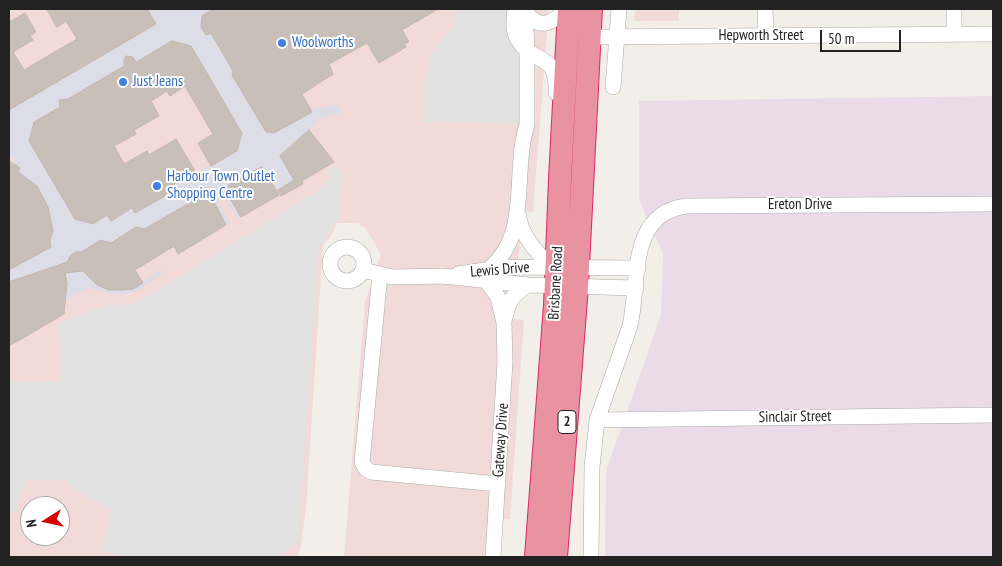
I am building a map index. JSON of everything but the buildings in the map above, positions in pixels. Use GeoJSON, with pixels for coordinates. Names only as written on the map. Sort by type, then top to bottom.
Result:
{"type":"FeatureCollection","features":[{"type":"Feature","properties":{"kind":"highway","name":"Brisbane Road"},"geometry":{"type":"LineString","coordinates":[[556,557],[564,275],[560,179],[569,9]]}},
{"type":"Feature","properties":{"kind":"highway","name":"Brisbane Road"},"geometry":{"type":"LineString","coordinates":[[536,557],[591,9]]}},
{"type":"Feature","properties":{"kind":"street"},"geometry":{"type":"LineString","coordinates":[[560,179],[554,142],[556,77],[548,63],[527,50],[515,34],[522,10],[534,21],[546,23],[552,22],[569,9]]}},
{"type":"Feature","properties":{"kind":"street"},"geometry":{"type":"LineString","coordinates":[[613,86],[619,9]]}},
{"type":"Feature","properties":{"kind":"street"},"geometry":{"type":"LineString","coordinates":[[765,9],[766,36]]}},
{"type":"Feature","properties":{"kind":"street"},"geometry":{"type":"LineString","coordinates":[[954,9],[954,34]]}},
{"type":"Feature","properties":{"kind":"street","name":"Hepworth Street"},"geometry":{"type":"LineString","coordinates":[[589,38],[993,34]]}},
{"type":"Feature","properties":{"kind":"street"},"geometry":{"type":"LineString","coordinates":[[489,275],[501,259],[512,238],[517,207],[523,137],[527,125],[527,50]]}},
{"type":"Feature","properties":{"kind":"street","name":"Ereton Drive"},"geometry":{"type":"LineString","coordinates":[[639,264],[641,243],[648,227],[662,214],[678,207],[993,204]]}},
{"type":"Feature","properties":{"kind":"street"},"geometry":{"type":"LineString","coordinates":[[517,207],[520,226],[528,241],[564,275]]}},
{"type":"Feature","properties":{"kind":"street"},"geometry":{"type":"LineString","coordinates":[[512,238],[516,253],[528,266]]}},
{"type":"Feature","properties":{"kind":"street"},"geometry":{"type":"LineString","coordinates":[[591,557],[592,467],[598,420],[630,326],[639,264]]}},
{"type":"Feature","properties":{"kind":"street","name":"Brisbane Road"},"geometry":{"type":"LineString","coordinates":[[564,275],[639,264]]}},
{"type":"Feature","properties":{"kind":"street","name":"Lewis Drive"},"geometry":{"type":"LineString","coordinates":[[363,270],[392,277],[489,275],[528,266],[564,275]]}},
{"type":"Feature","properties":{"kind":"street"},"geometry":{"type":"LineString","coordinates":[[380,274],[362,462],[366,469],[372,472],[498,484]]}},
{"type":"Feature","properties":{"kind":"street","name":"Lewis Drive"},"geometry":{"type":"LineString","coordinates":[[489,275],[528,285],[564,275]]}},
{"type":"Feature","properties":{"kind":"street","name":"Gateway Drive"},"geometry":{"type":"LineString","coordinates":[[489,275],[498,297],[504,323],[505,380],[493,557]]}},
{"type":"Feature","properties":{"kind":"street","name":"Brisbane Road"},"geometry":{"type":"LineString","coordinates":[[564,275],[636,288]]}},
{"type":"Feature","properties":{"kind":"street","name":"Gateway Drive"},"geometry":{"type":"LineString","coordinates":[[504,323],[513,295],[528,285]]}},
{"type":"Feature","properties":{"kind":"street","name":"Sinclair Street"},"geometry":{"type":"LineString","coordinates":[[598,420],[993,415]]}},
{"type":"Feature","properties":{"kind":"shaded area"},"geometry":{"type":"Polygon","coordinates":[[[9,9],[549,9],[533,212],[523,211],[512,319],[524,320],[510,519],[502,519],[499,557],[344,557],[365,302],[381,254],[365,228],[358,223],[337,223],[331,236],[323,245],[306,508],[298,557],[9,557],[9,9]]]}},
{"type":"Feature","properties":{"kind":"shaded area"},"geometry":{"type":"Polygon","coordinates":[[[147,9],[214,9],[202,16],[201,27],[206,35],[212,34],[233,71],[232,75],[266,132],[274,133],[318,108],[332,105],[339,107],[340,112],[337,115],[318,118],[309,130],[280,156],[294,180],[289,183],[293,189],[285,194],[281,187],[276,190],[262,167],[225,188],[241,217],[238,219],[223,194],[216,198],[230,223],[226,225],[208,192],[144,229],[136,227],[111,243],[101,240],[81,252],[71,255],[68,260],[69,267],[76,272],[83,271],[97,285],[109,290],[133,289],[159,270],[163,271],[162,274],[141,289],[132,293],[118,295],[88,288],[65,300],[67,283],[62,263],[17,280],[9,285],[9,271],[24,262],[51,237],[53,231],[48,207],[37,186],[18,172],[20,168],[13,164],[16,160],[9,156],[9,110],[156,25],[147,9]],[[173,41],[136,62],[133,57],[126,57],[124,66],[68,99],[59,100],[60,107],[34,122],[29,141],[75,219],[93,224],[107,215],[111,220],[132,208],[135,213],[177,189],[174,184],[195,171],[211,166],[237,151],[242,133],[191,46],[173,41]]]}},
{"type":"Feature","properties":{"kind":"shaded area"},"geometry":{"type":"Polygon","coordinates":[[[458,9],[510,9],[508,35],[524,61],[518,124],[424,122],[424,83],[432,52],[452,27],[458,9]]]}},
{"type":"Feature","properties":{"kind":"shaded area"},"geometry":{"type":"Polygon","coordinates":[[[635,9],[679,9],[679,21],[634,21],[635,9]]]}},
{"type":"Feature","properties":{"kind":"shaded area"},"geometry":{"type":"Polygon","coordinates":[[[993,96],[993,557],[605,557],[606,471],[661,315],[663,254],[639,200],[639,101],[993,96]]]}},
{"type":"Feature","properties":{"kind":"shaded area"},"geometry":{"type":"Polygon","coordinates":[[[337,165],[343,176],[340,221],[334,221],[329,234],[319,246],[298,541],[280,557],[128,557],[102,551],[111,510],[73,488],[66,480],[27,480],[17,501],[17,512],[9,512],[9,381],[61,381],[58,324],[107,305],[135,304],[316,192],[330,178],[326,171],[337,165]]]}},
{"type":"Feature","properties":{"kind":"place","name":"Woolworths"},"geometry":{"type":"Point","coordinates":[282,43]}},
{"type":"Feature","properties":{"kind":"place","name":"Just Jeans"},"geometry":{"type":"Point","coordinates":[123,82]}},
{"type":"Feature","properties":{"kind":"place","name":"Harbour Town Outlet Shopping Centre"},"geometry":{"type":"Point","coordinates":[157,186]}}]}
